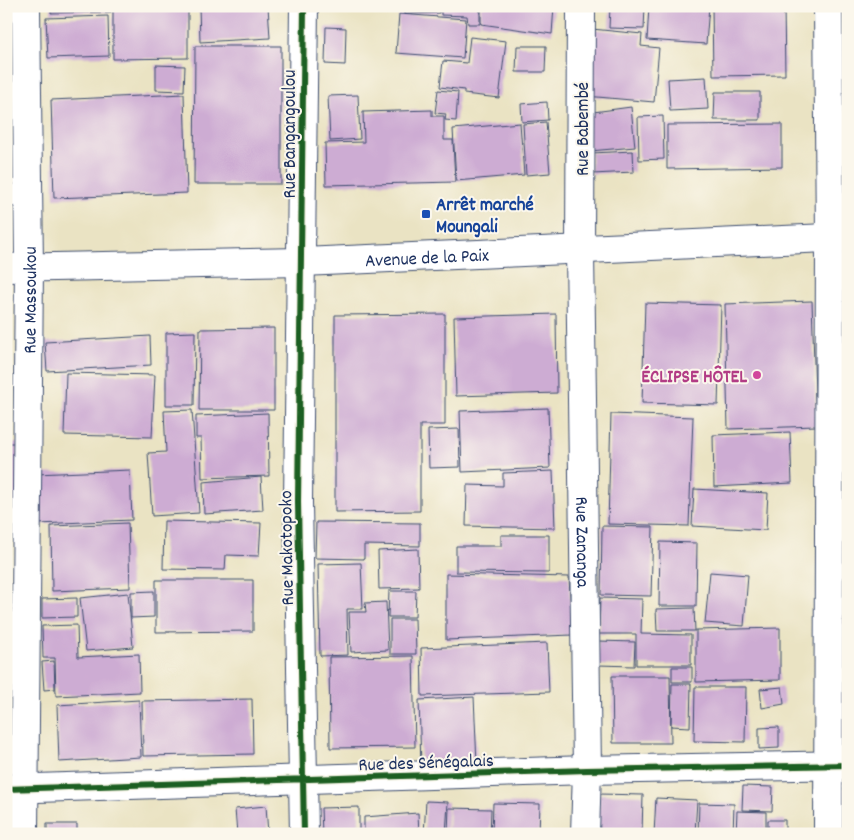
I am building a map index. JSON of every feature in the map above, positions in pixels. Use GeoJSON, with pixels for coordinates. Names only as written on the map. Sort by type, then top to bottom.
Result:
{"type":"FeatureCollection","features":[{"type":"Feature","properties":{"kind":"street","name":"Rue Massoukou"},"geometry":{"type":"LineString","coordinates":[[24,834],[15,788],[17,195],[26,6]]}},
{"type":"Feature","properties":{"kind":"street","name":"Rue Bangangoulou"},"geometry":{"type":"LineString","coordinates":[[303,262],[304,6]]}},
{"type":"Feature","properties":{"kind":"street","name":"Rue Babembé"},"geometry":{"type":"LineString","coordinates":[[580,251],[582,6]]}},
{"type":"Feature","properties":{"kind":"street"},"geometry":{"type":"LineString","coordinates":[[828,6],[839,237],[839,765],[828,834]]}},
{"type":"Feature","properties":{"kind":"street","name":"Avenue de la Paix"},"geometry":{"type":"LineString","coordinates":[[18,268],[303,262],[580,251],[839,237]]}},
{"type":"Feature","properties":{"kind":"street","name":"Rue Zananga"},"geometry":{"type":"LineString","coordinates":[[580,251],[587,770],[585,834]]}},
{"type":"Feature","properties":{"kind":"street","name":"Rue Makotopoko"},"geometry":{"type":"LineString","coordinates":[[303,262],[298,502],[305,780],[304,834]]}},
{"type":"Feature","properties":{"kind":"street","name":"Rue des Sénégalais"},"geometry":{"type":"LineString","coordinates":[[15,788],[587,770],[839,765]]}},
{"type":"Feature","properties":{"kind":"building"},"geometry":{"type":"Polygon","coordinates":[[[51,6],[111,6],[111,12],[51,13],[51,6]]]}},
{"type":"Feature","properties":{"kind":"building"},"geometry":{"type":"Polygon","coordinates":[[[113,6],[188,6],[188,58],[113,59],[113,6]]]}},
{"type":"Feature","properties":{"kind":"building"},"geometry":{"type":"Polygon","coordinates":[[[199,6],[268,6],[270,38],[200,42],[199,6]]]}},
{"type":"Feature","properties":{"kind":"building"},"geometry":{"type":"Polygon","coordinates":[[[404,6],[439,6],[439,13],[405,14],[404,6]]]}},
{"type":"Feature","properties":{"kind":"building"},"geometry":{"type":"Polygon","coordinates":[[[441,6],[480,6],[480,24],[468,24],[467,16],[441,15],[441,6]]]}},
{"type":"Feature","properties":{"kind":"building"},"geometry":{"type":"Polygon","coordinates":[[[481,6],[554,6],[552,34],[481,24],[481,6]]]}},
{"type":"Feature","properties":{"kind":"building"},"geometry":{"type":"Polygon","coordinates":[[[610,6],[645,6],[644,29],[609,28],[610,6]]]}},
{"type":"Feature","properties":{"kind":"building"},"geometry":{"type":"Polygon","coordinates":[[[649,6],[709,6],[706,44],[647,40],[649,6]]]}},
{"type":"Feature","properties":{"kind":"building"},"geometry":{"type":"Polygon","coordinates":[[[712,6],[784,6],[785,75],[713,76],[712,6]]]}},
{"type":"Feature","properties":{"kind":"building"},"geometry":{"type":"Polygon","coordinates":[[[399,14],[466,19],[463,58],[396,53],[399,14]]]}},
{"type":"Feature","properties":{"kind":"building"},"geometry":{"type":"Polygon","coordinates":[[[108,16],[109,56],[48,58],[46,18],[108,16]]]}},
{"type":"Feature","properties":{"kind":"building"},"geometry":{"type":"Polygon","coordinates":[[[326,27],[346,28],[345,65],[325,64],[326,27]]]}},
{"type":"Feature","properties":{"kind":"building"},"geometry":{"type":"Polygon","coordinates":[[[592,29],[642,34],[641,46],[659,48],[654,102],[586,96],[592,29]]]}},
{"type":"Feature","properties":{"kind":"building"},"geometry":{"type":"Polygon","coordinates":[[[470,37],[506,41],[499,98],[464,94],[464,90],[440,87],[443,61],[467,63],[470,37]]]}},
{"type":"Feature","properties":{"kind":"building"},"geometry":{"type":"Polygon","coordinates":[[[195,46],[281,46],[281,184],[194,184],[195,46]]]}},
{"type":"Feature","properties":{"kind":"building"},"geometry":{"type":"Polygon","coordinates":[[[517,46],[546,46],[545,72],[516,72],[517,46]]]}},
{"type":"Feature","properties":{"kind":"building"},"geometry":{"type":"Polygon","coordinates":[[[156,65],[185,66],[184,91],[156,90],[156,65]]]}},
{"type":"Feature","properties":{"kind":"building"},"geometry":{"type":"Polygon","coordinates":[[[706,77],[708,109],[670,111],[668,79],[706,77]]]}},
{"type":"Feature","properties":{"kind":"building"},"geometry":{"type":"Polygon","coordinates":[[[438,90],[458,92],[456,121],[445,120],[446,114],[435,113],[438,90]]]}},
{"type":"Feature","properties":{"kind":"building"},"geometry":{"type":"Polygon","coordinates":[[[715,92],[760,92],[760,120],[714,120],[715,92]]]}},
{"type":"Feature","properties":{"kind":"building"},"geometry":{"type":"Polygon","coordinates":[[[184,94],[187,193],[54,198],[51,100],[184,94]]]}},
{"type":"Feature","properties":{"kind":"building"},"geometry":{"type":"Polygon","coordinates":[[[358,95],[360,139],[330,141],[328,96],[358,95]]]}},
{"type":"Feature","properties":{"kind":"building"},"geometry":{"type":"Polygon","coordinates":[[[547,102],[548,120],[522,122],[521,104],[547,102]]]}},
{"type":"Feature","properties":{"kind":"building"},"geometry":{"type":"Polygon","coordinates":[[[631,107],[635,147],[590,151],[586,113],[631,107]]]}},
{"type":"Feature","properties":{"kind":"building"},"geometry":{"type":"Polygon","coordinates":[[[432,110],[432,116],[444,116],[444,140],[453,140],[455,182],[326,185],[325,143],[364,142],[363,112],[432,110]]]}},
{"type":"Feature","properties":{"kind":"building"},"geometry":{"type":"Polygon","coordinates":[[[845,113],[848,113],[848,164],[846,164],[845,113]]]}},
{"type":"Feature","properties":{"kind":"building"},"geometry":{"type":"Polygon","coordinates":[[[663,116],[664,159],[639,160],[638,117],[663,116]]]}},
{"type":"Feature","properties":{"kind":"building"},"geometry":{"type":"Polygon","coordinates":[[[546,122],[550,173],[526,175],[523,124],[546,122]]]}},
{"type":"Feature","properties":{"kind":"building"},"geometry":{"type":"Polygon","coordinates":[[[520,123],[524,175],[456,181],[453,129],[520,123]]]}},
{"type":"Feature","properties":{"kind":"building"},"geometry":{"type":"Polygon","coordinates":[[[782,124],[782,167],[667,169],[667,125],[782,124]]]}},
{"type":"Feature","properties":{"kind":"building"},"geometry":{"type":"Polygon","coordinates":[[[633,151],[634,172],[592,174],[591,153],[633,151]]]}},
{"type":"Feature","properties":{"kind":"building"},"geometry":{"type":"Polygon","coordinates":[[[812,301],[816,426],[728,429],[725,304],[812,301]]]}},
{"type":"Feature","properties":{"kind":"building"},"geometry":{"type":"Polygon","coordinates":[[[645,303],[721,305],[718,405],[642,403],[645,303]]]}},
{"type":"Feature","properties":{"kind":"building"},"geometry":{"type":"Polygon","coordinates":[[[445,314],[445,425],[420,425],[420,511],[335,512],[335,315],[445,314]]]}},
{"type":"Feature","properties":{"kind":"building"},"geometry":{"type":"Polygon","coordinates":[[[556,314],[557,393],[456,396],[454,317],[556,314]]]}},
{"type":"Feature","properties":{"kind":"building"},"geometry":{"type":"Polygon","coordinates":[[[274,328],[274,410],[199,410],[200,329],[274,328]]]}},
{"type":"Feature","properties":{"kind":"building"},"geometry":{"type":"Polygon","coordinates":[[[195,332],[194,405],[166,405],[166,333],[195,332]]]}},
{"type":"Feature","properties":{"kind":"building"},"geometry":{"type":"Polygon","coordinates":[[[150,336],[151,365],[47,371],[45,342],[150,336]]]}},
{"type":"Feature","properties":{"kind":"building"},"geometry":{"type":"Polygon","coordinates":[[[66,373],[155,375],[152,437],[64,435],[66,373]]]}},
{"type":"Feature","properties":{"kind":"building"},"geometry":{"type":"Polygon","coordinates":[[[548,408],[550,468],[462,472],[460,411],[548,408]]]}},
{"type":"Feature","properties":{"kind":"building"},"geometry":{"type":"Polygon","coordinates":[[[192,410],[199,513],[152,516],[148,453],[166,452],[164,411],[192,410]]]}},
{"type":"Feature","properties":{"kind":"building"},"geometry":{"type":"Polygon","coordinates":[[[268,413],[269,476],[202,478],[201,438],[196,438],[196,416],[268,413]]]}},
{"type":"Feature","properties":{"kind":"building"},"geometry":{"type":"Polygon","coordinates":[[[611,414],[693,417],[689,526],[608,524],[611,414]]]}},
{"type":"Feature","properties":{"kind":"building"},"geometry":{"type":"Polygon","coordinates":[[[459,429],[460,467],[429,468],[428,430],[459,429]]]}},
{"type":"Feature","properties":{"kind":"building"},"geometry":{"type":"Polygon","coordinates":[[[790,432],[792,483],[714,487],[713,435],[790,432]]]}},
{"type":"Feature","properties":{"kind":"building"},"geometry":{"type":"Polygon","coordinates":[[[6,443],[18,443],[19,521],[6,521],[6,443]]]}},
{"type":"Feature","properties":{"kind":"building"},"geometry":{"type":"Polygon","coordinates":[[[130,470],[132,520],[38,524],[36,474],[130,470]]]}},
{"type":"Feature","properties":{"kind":"building"},"geometry":{"type":"Polygon","coordinates":[[[553,471],[555,528],[466,526],[467,485],[503,486],[503,473],[553,471]]]}},
{"type":"Feature","properties":{"kind":"building"},"geometry":{"type":"Polygon","coordinates":[[[261,477],[263,510],[204,514],[203,482],[261,477]]]}},
{"type":"Feature","properties":{"kind":"building"},"geometry":{"type":"Polygon","coordinates":[[[694,489],[768,493],[766,530],[692,526],[694,489]]]}},
{"type":"Feature","properties":{"kind":"building"},"geometry":{"type":"Polygon","coordinates":[[[164,521],[261,523],[259,556],[226,555],[225,570],[163,569],[164,521]]]}},
{"type":"Feature","properties":{"kind":"building"},"geometry":{"type":"Polygon","coordinates":[[[316,522],[420,523],[420,546],[364,545],[364,559],[315,558],[316,522]]]}},
{"type":"Feature","properties":{"kind":"building"},"geometry":{"type":"Polygon","coordinates":[[[128,523],[130,588],[52,591],[51,526],[128,523]]]}},
{"type":"Feature","properties":{"kind":"building"},"geometry":{"type":"Polygon","coordinates":[[[602,526],[653,527],[651,596],[601,595],[602,526]]]}},
{"type":"Feature","properties":{"kind":"building"},"geometry":{"type":"Polygon","coordinates":[[[844,529],[848,529],[848,552],[844,551],[844,529]]]}},
{"type":"Feature","properties":{"kind":"building"},"geometry":{"type":"Polygon","coordinates":[[[501,535],[549,535],[549,573],[456,572],[456,546],[501,546],[501,535]]]}},
{"type":"Feature","properties":{"kind":"building"},"geometry":{"type":"Polygon","coordinates":[[[660,542],[697,543],[696,606],[659,606],[660,542]]]}},
{"type":"Feature","properties":{"kind":"building"},"geometry":{"type":"Polygon","coordinates":[[[418,549],[419,588],[379,589],[378,551],[418,549]]]}},
{"type":"Feature","properties":{"kind":"building"},"geometry":{"type":"Polygon","coordinates":[[[361,563],[363,609],[347,609],[348,655],[320,656],[318,564],[361,563]]]}},
{"type":"Feature","properties":{"kind":"building"},"geometry":{"type":"Polygon","coordinates":[[[710,572],[748,575],[744,626],[705,623],[710,572]]]}},
{"type":"Feature","properties":{"kind":"building"},"geometry":{"type":"Polygon","coordinates":[[[446,574],[569,577],[572,635],[446,640],[446,574]]]}},
{"type":"Feature","properties":{"kind":"building"},"geometry":{"type":"Polygon","coordinates":[[[156,580],[253,580],[253,631],[156,632],[156,580]]]}},
{"type":"Feature","properties":{"kind":"building"},"geometry":{"type":"Polygon","coordinates":[[[154,591],[154,617],[131,618],[131,592],[154,591]]]}},
{"type":"Feature","properties":{"kind":"building"},"geometry":{"type":"Polygon","coordinates":[[[389,591],[416,591],[415,617],[388,617],[389,591]]]}},
{"type":"Feature","properties":{"kind":"building"},"geometry":{"type":"Polygon","coordinates":[[[128,593],[133,647],[86,651],[80,598],[128,593]]]}},
{"type":"Feature","properties":{"kind":"building"},"geometry":{"type":"Polygon","coordinates":[[[77,598],[77,617],[42,618],[42,599],[77,598]]]}},
{"type":"Feature","properties":{"kind":"building"},"geometry":{"type":"Polygon","coordinates":[[[600,598],[642,599],[641,634],[691,635],[691,665],[636,665],[636,634],[599,634],[600,598]]]}},
{"type":"Feature","properties":{"kind":"building"},"geometry":{"type":"Polygon","coordinates":[[[386,602],[388,650],[351,652],[349,612],[366,612],[365,603],[386,602]]]}},
{"type":"Feature","properties":{"kind":"building"},"geometry":{"type":"Polygon","coordinates":[[[694,608],[695,631],[657,631],[656,609],[694,608]]]}},
{"type":"Feature","properties":{"kind":"building"},"geometry":{"type":"Polygon","coordinates":[[[841,613],[848,613],[848,642],[840,642],[841,613]]]}},
{"type":"Feature","properties":{"kind":"building"},"geometry":{"type":"Polygon","coordinates":[[[390,619],[415,619],[416,654],[390,654],[390,619]]]}},
{"type":"Feature","properties":{"kind":"building"},"geometry":{"type":"Polygon","coordinates":[[[77,625],[78,657],[139,654],[140,692],[56,696],[55,658],[43,658],[42,626],[77,625]]]}},
{"type":"Feature","properties":{"kind":"building"},"geometry":{"type":"Polygon","coordinates":[[[780,628],[780,680],[696,682],[696,630],[780,628]]]}},
{"type":"Feature","properties":{"kind":"building"},"geometry":{"type":"Polygon","coordinates":[[[598,641],[635,642],[634,666],[598,665],[598,641]]]}},
{"type":"Feature","properties":{"kind":"building"},"geometry":{"type":"Polygon","coordinates":[[[547,643],[549,692],[422,696],[421,648],[547,643]]]}},
{"type":"Feature","properties":{"kind":"building"},"geometry":{"type":"Polygon","coordinates":[[[413,656],[415,747],[330,748],[329,657],[413,656]]]}},
{"type":"Feature","properties":{"kind":"building"},"geometry":{"type":"Polygon","coordinates":[[[54,661],[55,689],[44,690],[42,662],[54,661]]]}},
{"type":"Feature","properties":{"kind":"building"},"geometry":{"type":"Polygon","coordinates":[[[672,667],[692,667],[692,682],[672,682],[672,667]]]}},
{"type":"Feature","properties":{"kind":"building"},"geometry":{"type":"Polygon","coordinates":[[[612,676],[670,676],[671,743],[613,743],[612,676]]]}},
{"type":"Feature","properties":{"kind":"building"},"geometry":{"type":"Polygon","coordinates":[[[672,684],[691,684],[690,727],[671,726],[672,684]]]}},
{"type":"Feature","properties":{"kind":"building"},"geometry":{"type":"Polygon","coordinates":[[[840,686],[848,686],[848,739],[839,738],[840,686]]]}},
{"type":"Feature","properties":{"kind":"building"},"geometry":{"type":"Polygon","coordinates":[[[695,687],[746,687],[745,742],[694,741],[695,687]]]}},
{"type":"Feature","properties":{"kind":"building"},"geometry":{"type":"Polygon","coordinates":[[[782,687],[784,704],[762,708],[760,689],[782,687]]]}},
{"type":"Feature","properties":{"kind":"building"},"geometry":{"type":"Polygon","coordinates":[[[474,697],[477,764],[421,766],[419,700],[474,697]]]}},
{"type":"Feature","properties":{"kind":"building"},"geometry":{"type":"Polygon","coordinates":[[[252,699],[253,754],[143,756],[142,701],[252,699]]]}},
{"type":"Feature","properties":{"kind":"building"},"geometry":{"type":"Polygon","coordinates":[[[139,700],[141,757],[59,762],[57,705],[139,700]]]}},
{"type":"Feature","properties":{"kind":"building"},"geometry":{"type":"Polygon","coordinates":[[[779,727],[779,748],[759,749],[759,728],[779,727]]]}},
{"type":"Feature","properties":{"kind":"building"},"geometry":{"type":"Polygon","coordinates":[[[743,786],[773,787],[772,811],[742,810],[743,786]]]}},
{"type":"Feature","properties":{"kind":"building"},"geometry":{"type":"Polygon","coordinates":[[[839,789],[848,789],[848,834],[837,834],[839,789]]]}},
{"type":"Feature","properties":{"kind":"building"},"geometry":{"type":"Polygon","coordinates":[[[599,794],[643,795],[642,834],[598,834],[599,794]]]}},
{"type":"Feature","properties":{"kind":"building"},"geometry":{"type":"Polygon","coordinates":[[[656,798],[697,800],[695,834],[654,834],[656,798]]]}},
{"type":"Feature","properties":{"kind":"building"},"geometry":{"type":"Polygon","coordinates":[[[426,801],[448,802],[446,834],[424,834],[426,801]]]}},
{"type":"Feature","properties":{"kind":"building"},"geometry":{"type":"Polygon","coordinates":[[[493,803],[540,804],[539,834],[492,834],[493,803]]]}},
{"type":"Feature","properties":{"kind":"building"},"geometry":{"type":"Polygon","coordinates":[[[699,803],[734,804],[733,834],[698,834],[699,803]]]}},
{"type":"Feature","properties":{"kind":"building"},"geometry":{"type":"Polygon","coordinates":[[[266,806],[268,834],[237,834],[235,809],[266,806]]]}},
{"type":"Feature","properties":{"kind":"building"},"geometry":{"type":"Polygon","coordinates":[[[359,807],[359,834],[322,834],[321,808],[359,807]]]}},
{"type":"Feature","properties":{"kind":"building"},"geometry":{"type":"Polygon","coordinates":[[[449,808],[491,809],[490,834],[448,834],[449,808]]]}},
{"type":"Feature","properties":{"kind":"building"},"geometry":{"type":"Polygon","coordinates":[[[737,811],[766,812],[766,834],[736,834],[737,811]]]}},
{"type":"Feature","properties":{"kind":"building"},"geometry":{"type":"Polygon","coordinates":[[[418,813],[419,834],[364,834],[364,817],[418,813]]]}},
{"type":"Feature","properties":{"kind":"building"},"geometry":{"type":"Polygon","coordinates":[[[768,820],[785,820],[785,834],[768,834],[768,820]]]}},
{"type":"Feature","properties":{"kind":"building"},"geometry":{"type":"Polygon","coordinates":[[[47,824],[77,824],[77,834],[47,834],[47,824]]]}},
{"type":"Feature","properties":{"kind":"cycle path"},"geometry":{"type":"LineString","coordinates":[[304,6],[298,502],[304,834]]}},
{"type":"Feature","properties":{"kind":"cycle path"},"geometry":{"type":"LineString","coordinates":[[6,789],[587,770],[848,765]]}},
{"type":"Feature","properties":{"kind":"place","name":"Arrêt marché Moungali"},"geometry":{"type":"Point","coordinates":[426,214]}},
{"type":"Feature","properties":{"kind":"place","name":"ÉCLIPSE HÔTEL"},"geometry":{"type":"Point","coordinates":[757,375]}}]}
